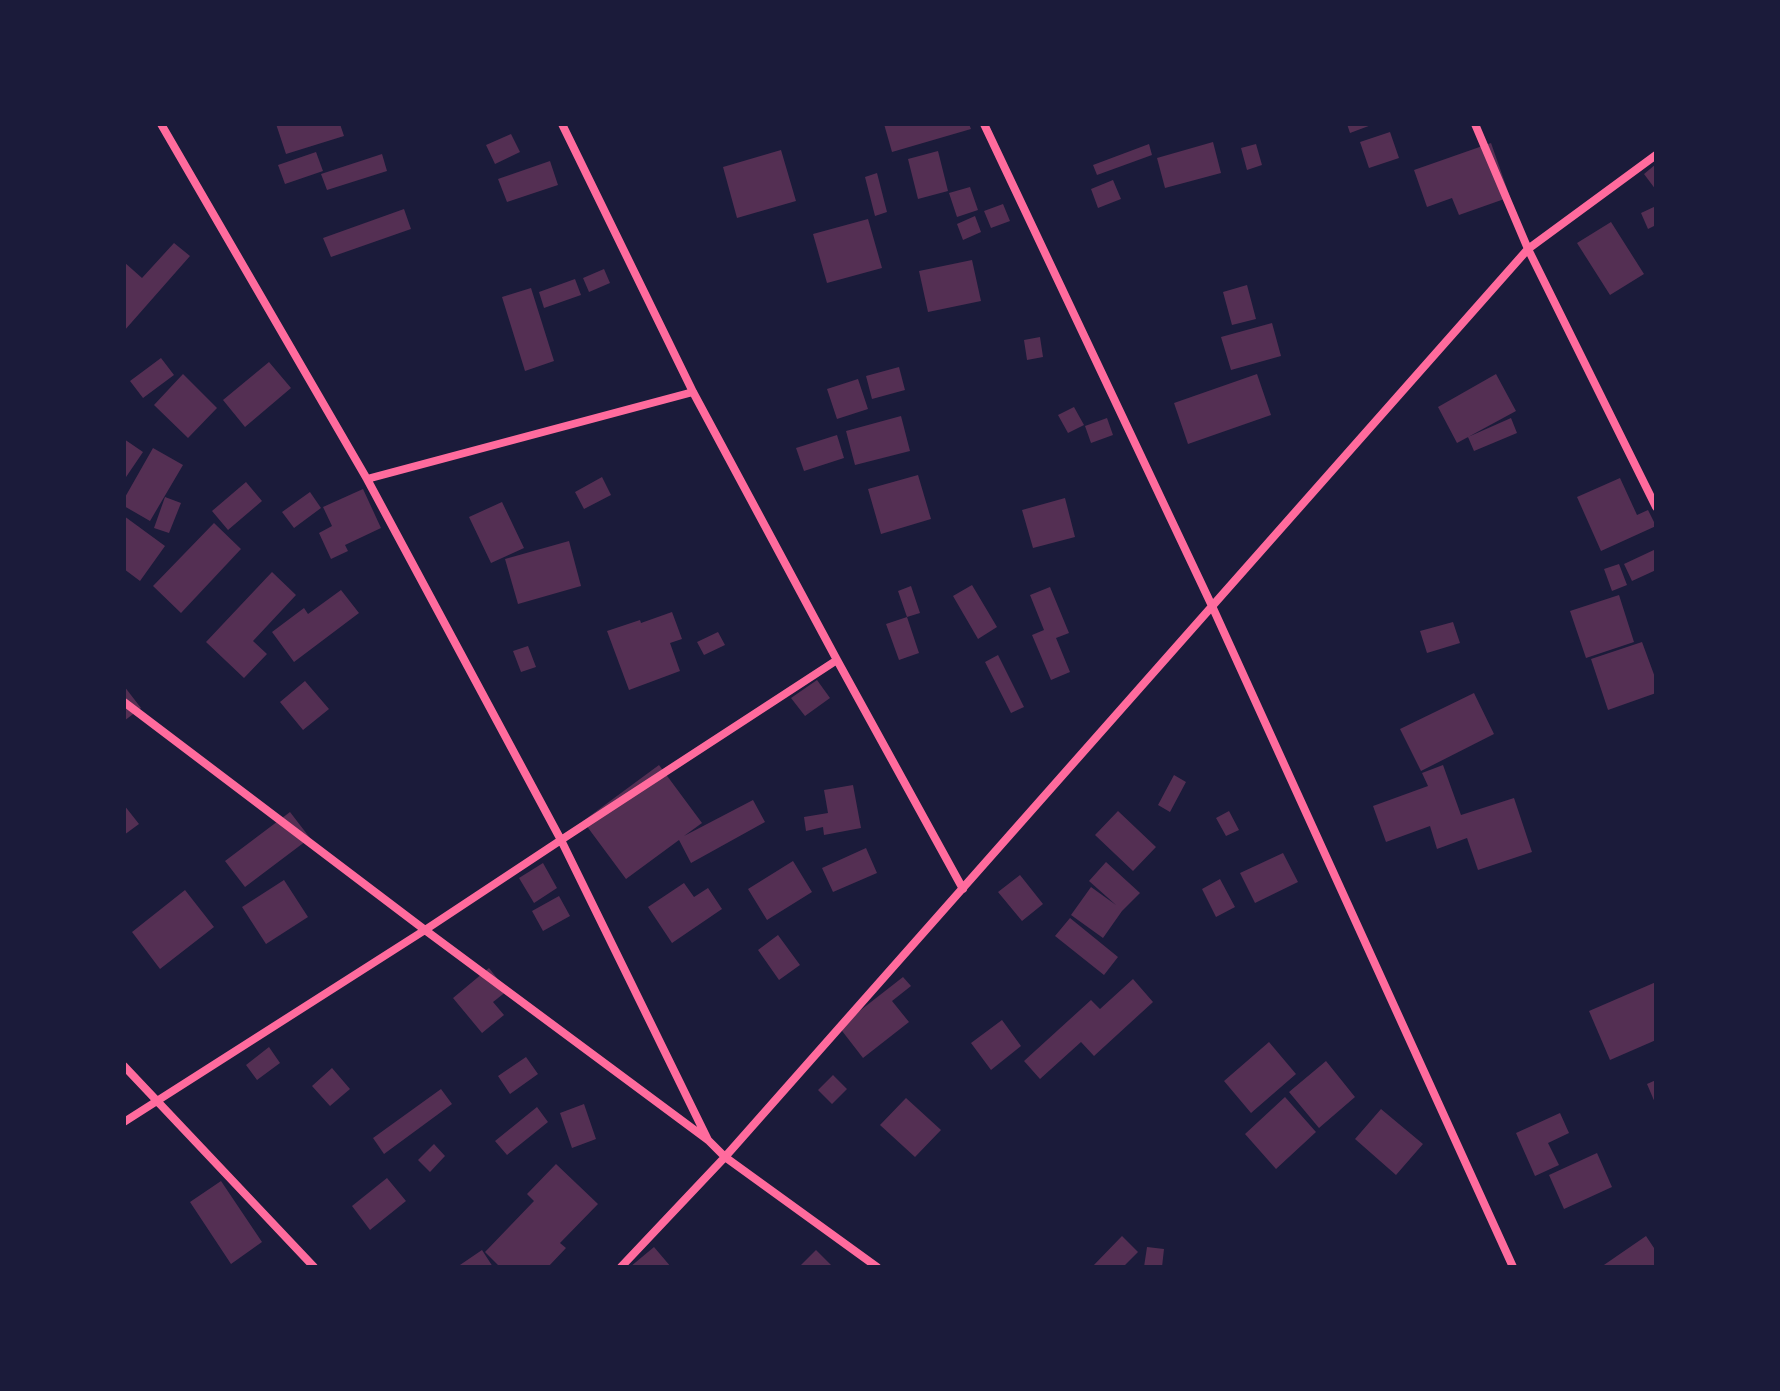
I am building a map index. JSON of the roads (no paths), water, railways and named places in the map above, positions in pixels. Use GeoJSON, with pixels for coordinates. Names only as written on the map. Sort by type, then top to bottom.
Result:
{"type":"FeatureCollection","features":[{"type":"Feature","properties":{"kind":"street"},"geometry":{"type":"LineString","coordinates":[[161,124],[367,479],[561,840],[708,1140]]}},
{"type":"Feature","properties":{"kind":"street"},"geometry":{"type":"LineString","coordinates":[[562,124],[693,392],[963,889]]}},
{"type":"Feature","properties":{"kind":"street"},"geometry":{"type":"LineString","coordinates":[[984,124],[1212,606],[1513,1267]]}},
{"type":"Feature","properties":{"kind":"street"},"geometry":{"type":"LineString","coordinates":[[1475,124],[1528,249],[1656,507]]}},
{"type":"Feature","properties":{"kind":"street"},"geometry":{"type":"LineString","coordinates":[[621,1267],[725,1157],[1528,249],[1656,155]]}},
{"type":"Feature","properties":{"kind":"street"},"geometry":{"type":"LineString","coordinates":[[367,479],[693,392]]}},
{"type":"Feature","properties":{"kind":"street"},"geometry":{"type":"LineString","coordinates":[[124,1122],[425,930],[837,660]]}},
{"type":"Feature","properties":{"kind":"street"},"geometry":{"type":"LineString","coordinates":[[124,702],[708,1140],[725,1157],[877,1267]]}},
{"type":"Feature","properties":{"kind":"street"},"geometry":{"type":"LineString","coordinates":[[124,1066],[314,1267]]}}]}
